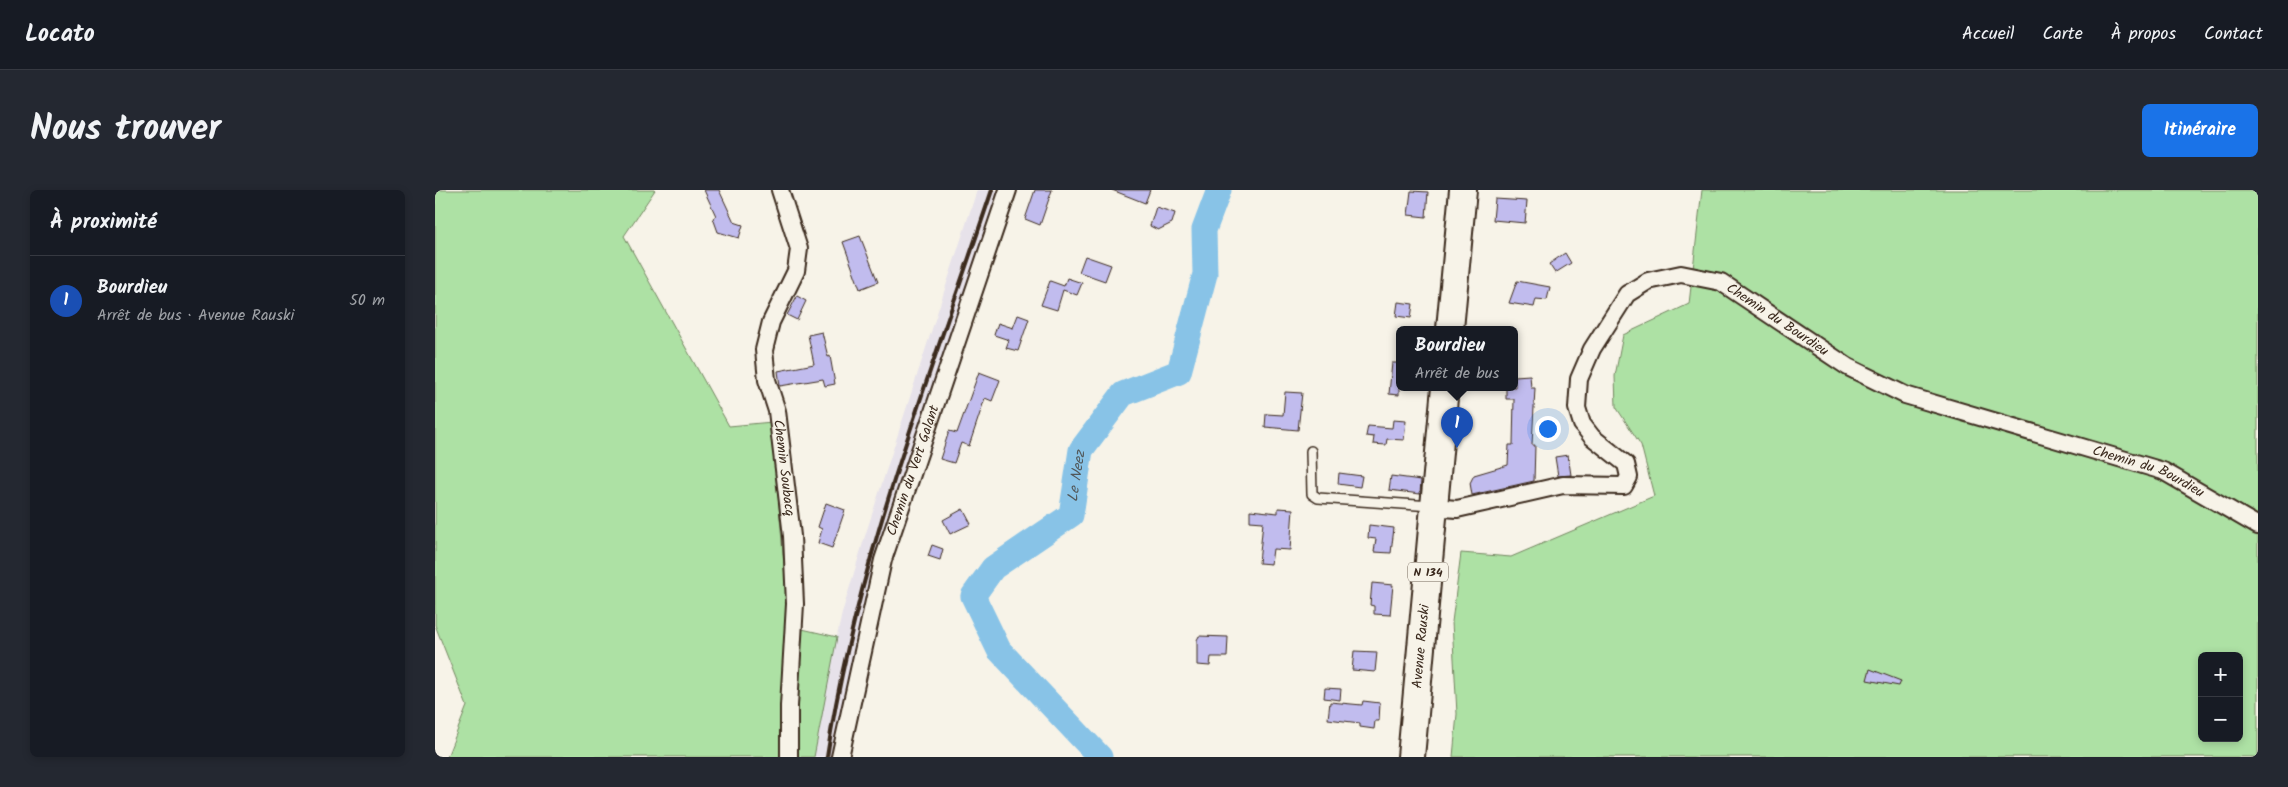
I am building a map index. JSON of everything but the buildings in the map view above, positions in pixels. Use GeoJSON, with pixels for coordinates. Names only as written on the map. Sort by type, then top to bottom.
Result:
{"type":"FeatureCollection","features":[{"type":"Feature","properties":{"kind":"main road"},"geometry":{"type":"LineString","coordinates":[[1450,326],[1463,190]]}},
{"type":"Feature","properties":{"kind":"main road","name":"Avenue Rauski"},"geometry":{"type":"LineString","coordinates":[[1411,757],[1445,391]]}},
{"type":"Feature","properties":{"kind":"street","name":"Chemin Soubacq"},"geometry":{"type":"LineString","coordinates":[[780,190],[799,249],[796,271],[771,322],[764,350],[767,380],[777,411],[792,536],[795,604],[789,706],[789,757]]}},
{"type":"Feature","properties":{"kind":"street","name":"Chemin du Vert Galant"},"geometry":{"type":"LineString","coordinates":[[840,757],[883,560],[1009,190]]}},
{"type":"Feature","properties":{"kind":"street","name":"Chemin du Bourdieu"},"geometry":{"type":"LineString","coordinates":[[1433,507],[1457,508],[1563,485],[1624,486],[1629,477],[1626,464],[1592,437],[1582,424],[1577,408],[1579,379],[1592,349],[1627,294],[1647,281],[1681,274],[1721,282],[1848,366],[1905,395],[2163,472],[2258,526]]}},
{"type":"Feature","properties":{"kind":"lane"},"geometry":{"type":"LineString","coordinates":[[1311,451],[1311,494],[1318,498],[1433,507]]}},
{"type":"Feature","properties":{"kind":"shaded area"},"geometry":{"type":"Polygon","coordinates":[[[977,190],[1001,190],[881,543],[854,645],[834,757],[814,757],[842,613],[977,190]]]}},
{"type":"Feature","properties":{"kind":"green space"},"geometry":{"type":"Polygon","coordinates":[[[435,190],[655,190],[624,236],[729,426],[772,422],[789,626],[837,637],[814,757],[447,757],[467,706],[435,625],[435,190]]]}},
{"type":"Feature","properties":{"kind":"green space"},"geometry":{"type":"Polygon","coordinates":[[[1702,190],[2258,190],[2258,757],[1453,757],[1457,714],[1452,622],[1461,553],[1511,557],[1654,496],[1641,445],[1616,407],[1615,376],[1623,335],[1689,304],[1702,190]]]}},
{"type":"Feature","properties":{"kind":"waterway","name":"Le Neez"},"geometry":{"type":"LineString","coordinates":[[1100,757],[999,650],[973,596],[993,568],[1071,515],[1081,450],[1123,394],[1179,372],[1205,274],[1204,230],[1219,190]]}},
{"type":"Feature","properties":{"kind":"railway"},"geometry":{"type":"LineString","coordinates":[[827,757],[840,684],[856,612],[876,541],[920,400],[992,190]]}},
{"type":"Feature","properties":{"kind":"place","name":"Bourdieu"},"geometry":{"type":"Point","coordinates":[1457,448]}}]}
